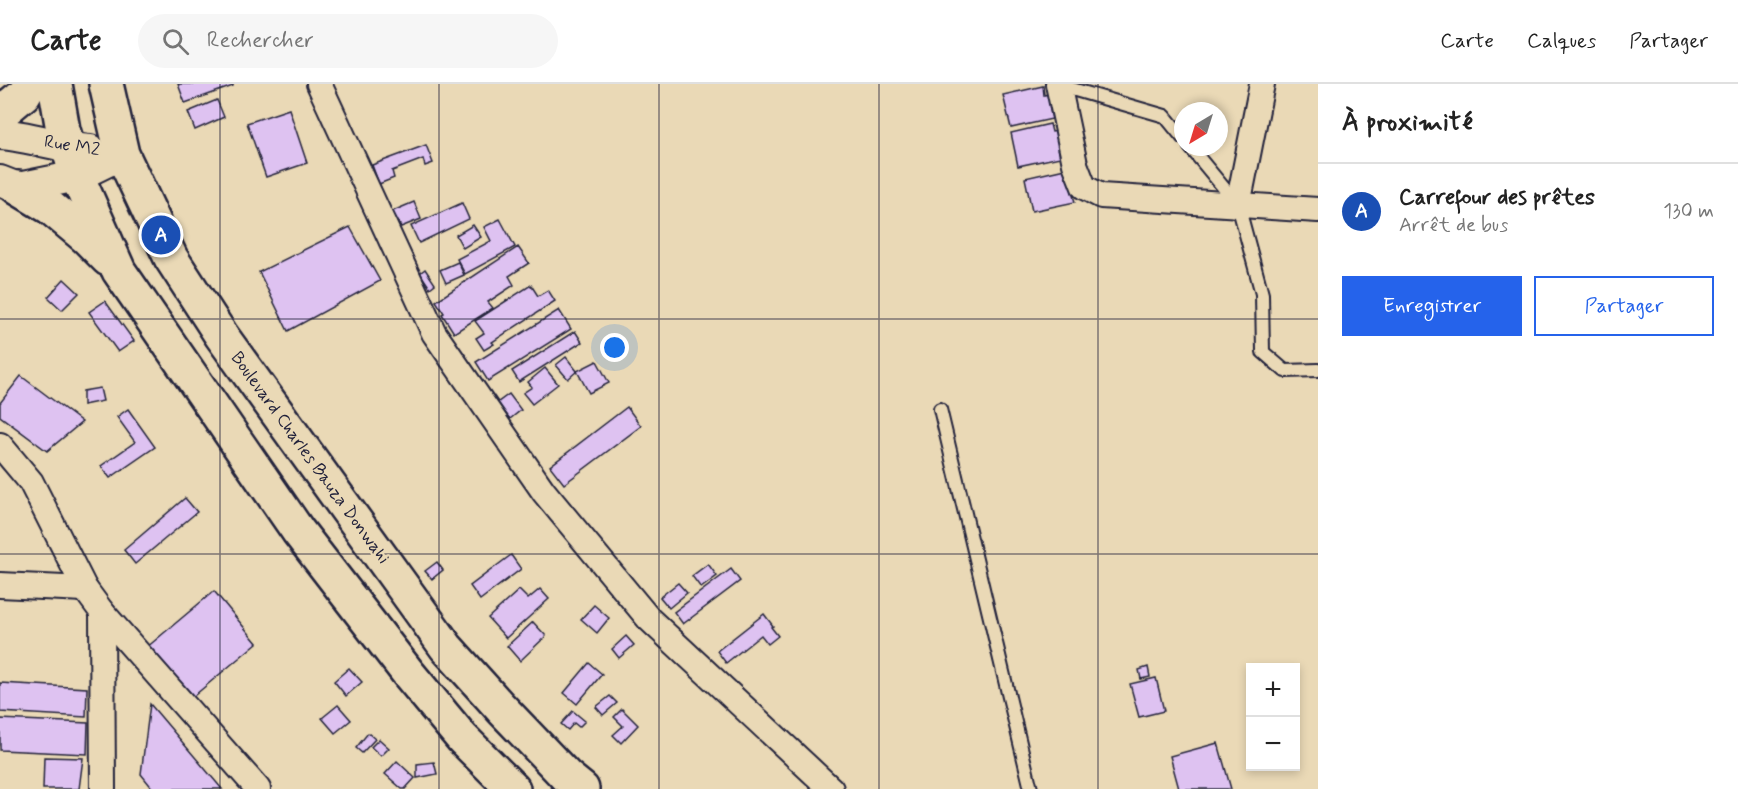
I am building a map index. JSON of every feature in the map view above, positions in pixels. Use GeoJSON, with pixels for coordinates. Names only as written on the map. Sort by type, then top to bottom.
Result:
{"type":"FeatureCollection","features":[{"type":"Feature","properties":{"kind":"main road"},"geometry":{"type":"LineString","coordinates":[[0,114],[24,94],[30,84]]}},
{"type":"Feature","properties":{"kind":"main road"},"geometry":{"type":"LineString","coordinates":[[55,84],[63,130],[73,162],[119,271]]}},
{"type":"Feature","properties":{"kind":"main road","name":"Boulevard Charles Bauza Donwahi"},"geometry":{"type":"LineString","coordinates":[[106,84],[122,154],[171,258],[221,335],[446,647],[509,717],[566,776],[582,789]]}},
{"type":"Feature","properties":{"kind":"main road"},"geometry":{"type":"LineString","coordinates":[[9,184],[51,208],[87,238],[119,271],[298,531],[408,673],[462,738],[513,789]]}},
{"type":"Feature","properties":{"kind":"street"},"geometry":{"type":"LineString","coordinates":[[319,84],[434,333],[544,492],[649,619],[831,789]]}},
{"type":"Feature","properties":{"kind":"street"},"geometry":{"type":"LineString","coordinates":[[1058,84],[1075,164],[1084,187],[1101,196],[1318,210]]}},
{"type":"Feature","properties":{"kind":"street"},"geometry":{"type":"LineString","coordinates":[[1238,205],[1262,84]]}},
{"type":"Feature","properties":{"kind":"street","name":"Rue M2"},"geometry":{"type":"LineString","coordinates":[[0,135],[15,135],[73,162]]}},
{"type":"Feature","properties":{"kind":"street","name":"Rue M2"},"geometry":{"type":"LineString","coordinates":[[9,184],[73,162],[122,154]]}},
{"type":"Feature","properties":{"kind":"street"},"geometry":{"type":"LineString","coordinates":[[0,445],[31,482],[85,589],[102,612],[258,789]]}},
{"type":"Feature","properties":{"kind":"street"},"geometry":{"type":"LineString","coordinates":[[0,585],[85,589]]}},
{"type":"Feature","properties":{"kind":"street"},"geometry":{"type":"LineString","coordinates":[[102,612],[103,789]]}},
{"type":"Feature","properties":{"kind":"lane"},"geometry":{"type":"LineString","coordinates":[[1058,84],[1165,116],[1174,127]]}},
{"type":"Feature","properties":{"kind":"lane"},"geometry":{"type":"LineString","coordinates":[[1197,156],[1238,205],[1262,294],[1263,352],[1284,371],[1318,370]]}},
{"type":"Feature","properties":{"kind":"lane"},"geometry":{"type":"LineString","coordinates":[[940,409],[1031,789]]}},
{"type":"Feature","properties":{"kind":"building"},"geometry":{"type":"Polygon","coordinates":[[[178,84],[233,84],[233,86],[185,103],[178,84]]]}},
{"type":"Feature","properties":{"kind":"building"},"geometry":{"type":"Polygon","coordinates":[[[1043,86],[1044,95],[1053,93],[1057,108],[1050,110],[1052,119],[1011,128],[1003,95],[1043,86]]]}},
{"type":"Feature","properties":{"kind":"building"},"geometry":{"type":"Polygon","coordinates":[[[217,100],[224,117],[195,130],[188,112],[217,100]]]}},
{"type":"Feature","properties":{"kind":"building"},"geometry":{"type":"Polygon","coordinates":[[[289,109],[307,163],[266,177],[247,123],[289,109]]]}},
{"type":"Feature","properties":{"kind":"building"},"geometry":{"type":"Polygon","coordinates":[[[1050,124],[1052,132],[1060,131],[1064,146],[1058,147],[1060,157],[1018,166],[1011,133],[1050,124]]]}},
{"type":"Feature","properties":{"kind":"building"},"geometry":{"type":"Polygon","coordinates":[[[426,145],[433,163],[425,166],[423,159],[392,171],[394,178],[379,184],[372,165],[426,145]]]}},
{"type":"Feature","properties":{"kind":"building"},"geometry":{"type":"Polygon","coordinates":[[[1065,169],[1066,177],[1075,175],[1078,190],[1072,192],[1075,202],[1032,211],[1025,178],[1065,169]]]}},
{"type":"Feature","properties":{"kind":"building"},"geometry":{"type":"Polygon","coordinates":[[[414,202],[421,219],[401,227],[393,211],[414,202]]]}},
{"type":"Feature","properties":{"kind":"building"},"geometry":{"type":"Polygon","coordinates":[[[462,203],[469,219],[419,243],[411,226],[462,203]]]}},
{"type":"Feature","properties":{"kind":"building"},"geometry":{"type":"Polygon","coordinates":[[[500,219],[515,247],[465,274],[457,259],[491,241],[484,227],[500,219]]]}},
{"type":"Feature","properties":{"kind":"building"},"geometry":{"type":"Polygon","coordinates":[[[473,225],[481,237],[463,248],[456,235],[473,225]]]}},
{"type":"Feature","properties":{"kind":"building"},"geometry":{"type":"Polygon","coordinates":[[[350,227],[380,281],[288,331],[259,272],[350,227]]]}},
{"type":"Feature","properties":{"kind":"building"},"geometry":{"type":"Polygon","coordinates":[[[518,247],[529,263],[509,276],[514,285],[488,302],[493,308],[454,333],[436,301],[518,247]]]}},
{"type":"Feature","properties":{"kind":"building"},"geometry":{"type":"Polygon","coordinates":[[[458,262],[464,275],[446,283],[440,270],[458,262]]]}},
{"type":"Feature","properties":{"kind":"building"},"geometry":{"type":"Polygon","coordinates":[[[425,269],[435,284],[430,288],[420,273],[425,269]]]}},
{"type":"Feature","properties":{"kind":"building"},"geometry":{"type":"Polygon","coordinates":[[[64,279],[79,293],[62,310],[48,297],[64,279]]]}},
{"type":"Feature","properties":{"kind":"building"},"geometry":{"type":"Polygon","coordinates":[[[531,285],[538,296],[548,290],[555,301],[492,342],[494,344],[484,350],[476,338],[484,333],[475,321],[531,285]]]}},
{"type":"Feature","properties":{"kind":"building"},"geometry":{"type":"Polygon","coordinates":[[[105,301],[134,341],[118,352],[89,312],[105,301]]]}},
{"type":"Feature","properties":{"kind":"building"},"geometry":{"type":"Polygon","coordinates":[[[559,310],[571,329],[488,381],[476,362],[559,310]]]}},
{"type":"Feature","properties":{"kind":"building"},"geometry":{"type":"Polygon","coordinates":[[[575,331],[582,342],[519,382],[512,371],[575,331]]]}},
{"type":"Feature","properties":{"kind":"building"},"geometry":{"type":"Polygon","coordinates":[[[566,357],[577,371],[568,379],[556,365],[566,357]]]}},
{"type":"Feature","properties":{"kind":"building"},"geometry":{"type":"Polygon","coordinates":[[[597,361],[609,383],[589,393],[577,371],[597,361]]]}},
{"type":"Feature","properties":{"kind":"building"},"geometry":{"type":"Polygon","coordinates":[[[545,368],[558,384],[532,404],[523,393],[532,387],[528,382],[545,368]]]}},
{"type":"Feature","properties":{"kind":"building"},"geometry":{"type":"Polygon","coordinates":[[[21,376],[82,422],[47,451],[0,416],[0,403],[21,376]]]}},
{"type":"Feature","properties":{"kind":"building"},"geometry":{"type":"Polygon","coordinates":[[[100,388],[103,401],[83,405],[83,391],[100,388]]]}},
{"type":"Feature","properties":{"kind":"building"},"geometry":{"type":"Polygon","coordinates":[[[509,394],[521,410],[510,419],[497,403],[509,394]]]}},
{"type":"Feature","properties":{"kind":"building"},"geometry":{"type":"Polygon","coordinates":[[[627,407],[641,426],[564,484],[550,466],[627,407]]]}},
{"type":"Feature","properties":{"kind":"building"},"geometry":{"type":"Polygon","coordinates":[[[128,409],[155,447],[110,478],[101,466],[135,442],[117,417],[128,409]]]}},
{"type":"Feature","properties":{"kind":"building"},"geometry":{"type":"Polygon","coordinates":[[[185,498],[197,512],[135,564],[124,550],[185,498]]]}},
{"type":"Feature","properties":{"kind":"building"},"geometry":{"type":"Polygon","coordinates":[[[511,555],[521,569],[480,600],[470,586],[511,555]]]}},
{"type":"Feature","properties":{"kind":"building"},"geometry":{"type":"Polygon","coordinates":[[[437,562],[443,570],[432,579],[425,571],[437,562]]]}},
{"type":"Feature","properties":{"kind":"building"},"geometry":{"type":"Polygon","coordinates":[[[708,564],[717,576],[701,588],[692,576],[708,564]]]}},
{"type":"Feature","properties":{"kind":"building"},"geometry":{"type":"Polygon","coordinates":[[[731,569],[740,581],[683,624],[674,612],[731,569]]]}},
{"type":"Feature","properties":{"kind":"building"},"geometry":{"type":"Polygon","coordinates":[[[678,583],[687,593],[669,608],[660,597],[678,583]]]}},
{"type":"Feature","properties":{"kind":"building"},"geometry":{"type":"Polygon","coordinates":[[[540,589],[549,599],[506,638],[488,618],[519,590],[528,599],[540,589]]]}},
{"type":"Feature","properties":{"kind":"building"},"geometry":{"type":"Polygon","coordinates":[[[214,591],[257,643],[189,700],[146,648],[214,591]]]}},
{"type":"Feature","properties":{"kind":"building"},"geometry":{"type":"Polygon","coordinates":[[[594,605],[609,618],[597,633],[581,619],[594,605]]]}},
{"type":"Feature","properties":{"kind":"building"},"geometry":{"type":"Polygon","coordinates":[[[764,614],[778,636],[768,644],[761,635],[726,663],[717,651],[764,614]]]}},
{"type":"Feature","properties":{"kind":"building"},"geometry":{"type":"Polygon","coordinates":[[[533,622],[546,636],[520,661],[507,646],[533,622]]]}},
{"type":"Feature","properties":{"kind":"building"},"geometry":{"type":"Polygon","coordinates":[[[626,636],[634,645],[619,658],[612,649],[626,636]]]}},
{"type":"Feature","properties":{"kind":"building"},"geometry":{"type":"Polygon","coordinates":[[[589,663],[602,674],[577,704],[564,693],[589,663]]]}},
{"type":"Feature","properties":{"kind":"building"},"geometry":{"type":"Polygon","coordinates":[[[1148,667],[1150,677],[1141,679],[1139,670],[1148,667]]]}},
{"type":"Feature","properties":{"kind":"building"},"geometry":{"type":"Polygon","coordinates":[[[349,668],[362,682],[346,696],[334,681],[349,668]]]}},
{"type":"Feature","properties":{"kind":"building"},"geometry":{"type":"Polygon","coordinates":[[[1156,678],[1164,711],[1139,717],[1130,684],[1156,678]]]}},
{"type":"Feature","properties":{"kind":"building"},"geometry":{"type":"Polygon","coordinates":[[[0,683],[87,688],[86,717],[0,712],[0,683]]]}},
{"type":"Feature","properties":{"kind":"building"},"geometry":{"type":"Polygon","coordinates":[[[610,696],[617,703],[603,715],[596,707],[610,696]]]}},
{"type":"Feature","properties":{"kind":"building"},"geometry":{"type":"Polygon","coordinates":[[[150,704],[222,789],[153,789],[141,774],[150,704]]]}},
{"type":"Feature","properties":{"kind":"building"},"geometry":{"type":"Polygon","coordinates":[[[338,705],[351,720],[335,733],[322,718],[338,705]]]}},
{"type":"Feature","properties":{"kind":"building"},"geometry":{"type":"Polygon","coordinates":[[[622,709],[638,725],[621,743],[613,735],[623,726],[614,717],[622,709]]]}},
{"type":"Feature","properties":{"kind":"building"},"geometry":{"type":"Polygon","coordinates":[[[573,711],[585,721],[579,727],[574,723],[568,730],[561,724],[573,711]]]}},
{"type":"Feature","properties":{"kind":"building"},"geometry":{"type":"Polygon","coordinates":[[[0,719],[88,723],[87,754],[0,750],[0,719]]]}},
{"type":"Feature","properties":{"kind":"building"},"geometry":{"type":"Polygon","coordinates":[[[368,733],[375,739],[362,753],[356,748],[368,733]]]}},
{"type":"Feature","properties":{"kind":"building"},"geometry":{"type":"Polygon","coordinates":[[[379,739],[389,748],[381,756],[371,747],[379,739]]]}},
{"type":"Feature","properties":{"kind":"building"},"geometry":{"type":"Polygon","coordinates":[[[1218,743],[1231,789],[1179,789],[1170,756],[1218,743]]]}},
{"type":"Feature","properties":{"kind":"building"},"geometry":{"type":"Polygon","coordinates":[[[44,757],[83,758],[79,789],[43,789],[44,757]]]}},
{"type":"Feature","properties":{"kind":"building"},"geometry":{"type":"Polygon","coordinates":[[[397,761],[415,778],[405,789],[385,774],[397,761]]]}},
{"type":"Feature","properties":{"kind":"building"},"geometry":{"type":"Polygon","coordinates":[[[434,762],[437,774],[417,778],[417,764],[434,762]]]}},
{"type":"Feature","properties":{"kind":"place","name":"Carrefour des prêtes"},"geometry":{"type":"Point","coordinates":[161,235]}}]}
